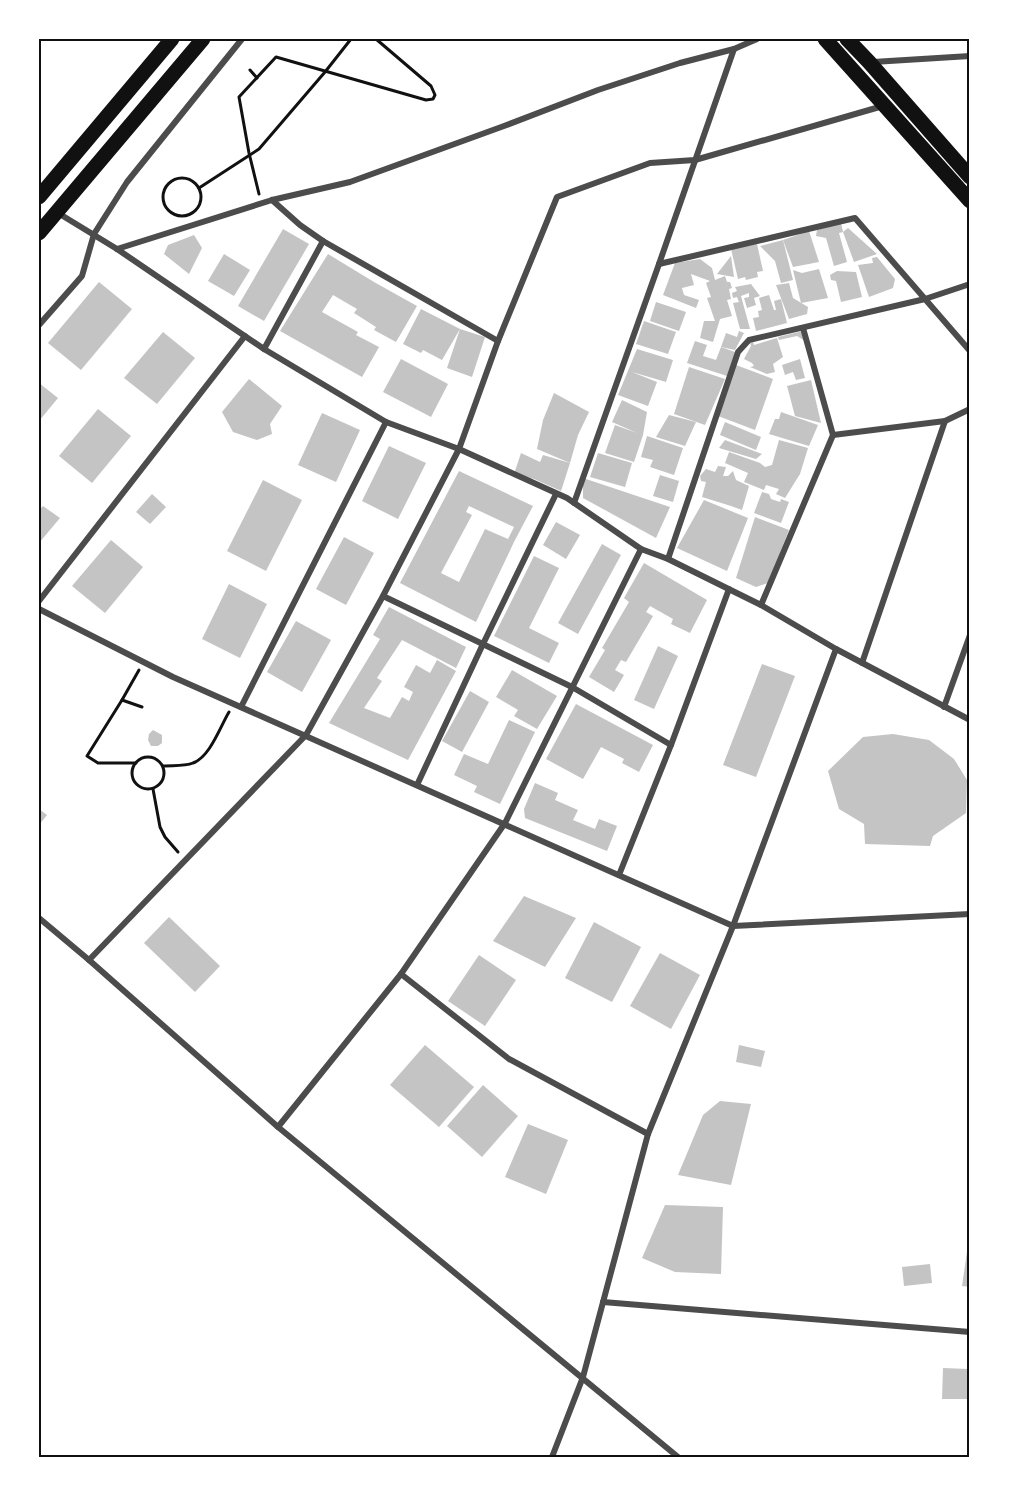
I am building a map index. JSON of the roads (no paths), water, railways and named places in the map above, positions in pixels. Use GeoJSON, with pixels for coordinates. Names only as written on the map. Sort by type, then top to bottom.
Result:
{"type":"FeatureCollection","features":[{"type":"Feature","properties":{"kind":"main road"},"geometry":{"type":"LineString","coordinates":[[39,197],[172,39]]}},
{"type":"Feature","properties":{"kind":"main road"},"geometry":{"type":"LineString","coordinates":[[39,233],[203,39]]}},
{"type":"Feature","properties":{"kind":"main road"},"geometry":{"type":"LineString","coordinates":[[825,39],[970,201]]}},
{"type":"Feature","properties":{"kind":"main road"},"geometry":{"type":"LineString","coordinates":[[847,39],[970,177]]}},
{"type":"Feature","properties":{"kind":"street"},"geometry":{"type":"LineString","coordinates":[[39,325],[82,276],[94,234],[127,182],[242,39]]}},
{"type":"Feature","properties":{"kind":"street"},"geometry":{"type":"LineString","coordinates":[[117,249],[272,200],[350,182],[598,90],[757,39]]}},
{"type":"Feature","properties":{"kind":"street"},"geometry":{"type":"LineString","coordinates":[[574,503],[734,48]]}},
{"type":"Feature","properties":{"kind":"street"},"geometry":{"type":"LineString","coordinates":[[869,62],[970,56]]}},
{"type":"Feature","properties":{"kind":"street"},"geometry":{"type":"LineString","coordinates":[[89,960],[306,735],[383,596],[459,449],[498,341],[557,197],[650,163],[695,160],[886,106]]}},
{"type":"Feature","properties":{"kind":"street"},"geometry":{"type":"LineString","coordinates":[[272,200],[300,225],[323,240],[498,341]]}},
{"type":"Feature","properties":{"kind":"street"},"geometry":{"type":"LineString","coordinates":[[57,212],[117,249],[264,349],[386,422],[459,449],[574,503],[641,549],[668,559],[761,605],[836,649],[970,720]]}},
{"type":"Feature","properties":{"kind":"street"},"geometry":{"type":"LineString","coordinates":[[659,264],[855,218],[970,351]]}},
{"type":"Feature","properties":{"kind":"street"},"geometry":{"type":"LineString","coordinates":[[264,349],[323,240]]}},
{"type":"Feature","properties":{"kind":"street"},"geometry":{"type":"LineString","coordinates":[[668,559],[738,352],[749,340],[925,299],[970,284]]}},
{"type":"Feature","properties":{"kind":"street"},"geometry":{"type":"LineString","coordinates":[[761,605],[833,435],[803,328]]}},
{"type":"Feature","properties":{"kind":"street"},"geometry":{"type":"LineString","coordinates":[[39,601],[245,336]]}},
{"type":"Feature","properties":{"kind":"street"},"geometry":{"type":"LineString","coordinates":[[833,435],[945,421],[970,410]]}},
{"type":"Feature","properties":{"kind":"street"},"geometry":{"type":"LineString","coordinates":[[862,663],[945,421]]}},
{"type":"Feature","properties":{"kind":"street"},"geometry":{"type":"LineString","coordinates":[[241,707],[386,422]]}},
{"type":"Feature","properties":{"kind":"street"},"geometry":{"type":"LineString","coordinates":[[417,785],[556,494]]}},
{"type":"Feature","properties":{"kind":"street"},"geometry":{"type":"LineString","coordinates":[[278,1127],[401,974],[505,824],[641,549]]}},
{"type":"Feature","properties":{"kind":"street"},"geometry":{"type":"LineString","coordinates":[[619,875],[729,590]]}},
{"type":"Feature","properties":{"kind":"street"},"geometry":{"type":"LineString","coordinates":[[383,596],[572,687],[671,745]]}},
{"type":"Feature","properties":{"kind":"street"},"geometry":{"type":"LineString","coordinates":[[39,609],[173,677],[733,926],[970,914]]}},
{"type":"Feature","properties":{"kind":"street"},"geometry":{"type":"LineString","coordinates":[[944,707],[970,635]]}},
{"type":"Feature","properties":{"kind":"street"},"geometry":{"type":"LineString","coordinates":[[552,1457],[583,1377],[648,1134],[733,926],[836,649]]}},
{"type":"Feature","properties":{"kind":"street"},"geometry":{"type":"LineString","coordinates":[[39,918],[278,1127],[678,1457]]}},
{"type":"Feature","properties":{"kind":"street"},"geometry":{"type":"LineString","coordinates":[[401,974],[509,1059],[648,1134]]}},
{"type":"Feature","properties":{"kind":"street"},"geometry":{"type":"LineString","coordinates":[[603,1302],[970,1332]]}}]}
